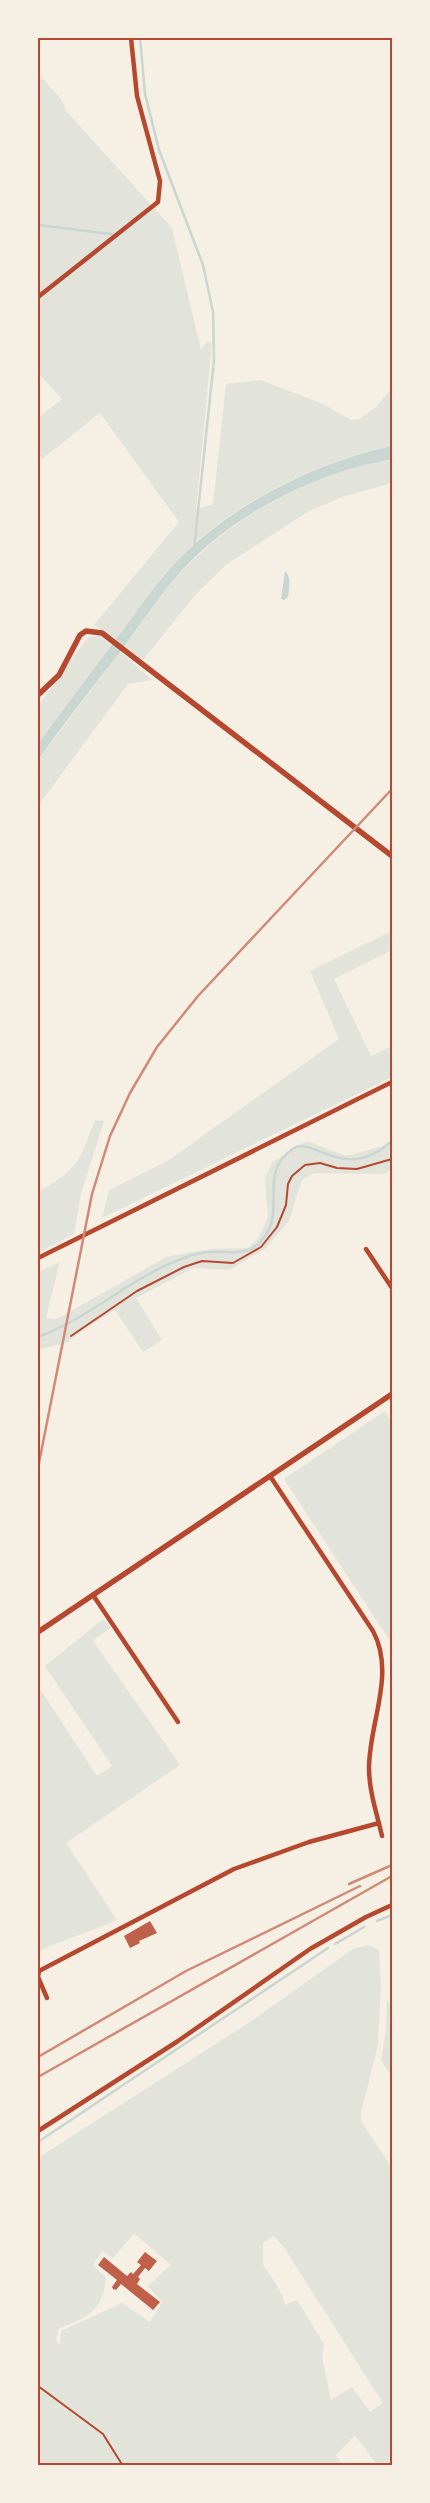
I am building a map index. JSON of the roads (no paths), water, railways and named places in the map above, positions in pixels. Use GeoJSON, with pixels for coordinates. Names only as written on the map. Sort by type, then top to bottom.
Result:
{"type":"FeatureCollection","features":[{"type":"Feature","properties":{"kind":"street"},"geometry":{"type":"LineString","coordinates":[[38,297],[158,202],[160,180],[137,96],[131,38]]}},
{"type":"Feature","properties":{"kind":"street"},"geometry":{"type":"LineString","coordinates":[[38,695],[59,675],[80,635],[86,631],[102,634],[392,856]]}},
{"type":"Feature","properties":{"kind":"street"},"geometry":{"type":"LineString","coordinates":[[38,1258],[392,1082]]}},
{"type":"Feature","properties":{"kind":"street"},"geometry":{"type":"LineString","coordinates":[[366,1249],[392,1288]]}},
{"type":"Feature","properties":{"kind":"street"},"geometry":{"type":"LineString","coordinates":[[38,1632],[392,1394]]}},
{"type":"Feature","properties":{"kind":"street"},"geometry":{"type":"LineString","coordinates":[[270,1476],[373,1631],[382,1652],[381,1688],[369,1768],[372,1796],[382,1836]]}},
{"type":"Feature","properties":{"kind":"street"},"geometry":{"type":"LineString","coordinates":[[93,1595],[178,1722]]}},
{"type":"Feature","properties":{"kind":"street"},"geometry":{"type":"LineString","coordinates":[[47,1998],[38,1977],[39,1972],[65,1956],[91,1945],[187,1892],[234,1869],[309,1842],[379,1823]]}},
{"type":"Feature","properties":{"kind":"street"},"geometry":{"type":"LineString","coordinates":[[38,2131],[178,2041],[310,1949],[366,1917],[392,1905]]}},
{"type":"Feature","properties":{"kind":"waterway"},"geometry":{"type":"LineString","coordinates":[[140,38],[145,94],[159,150],[203,265],[213,312],[214,360],[194,549]]}},
{"type":"Feature","properties":{"kind":"waterway"},"geometry":{"type":"LineString","coordinates":[[38,225],[111,234]]}},
{"type":"Feature","properties":{"kind":"waterway"},"geometry":{"type":"LineString","coordinates":[[38,1337],[75,1319],[128,1286],[165,1266],[195,1254],[240,1252],[257,1245],[269,1229],[273,1217],[274,1180],[277,1169],[283,1158],[294,1148],[302,1146],[345,1159],[359,1159],[375,1153],[392,1141]]}},
{"type":"Feature","properties":{"kind":"waterway"},"geometry":{"type":"LineString","coordinates":[[377,1921],[392,1915]]}},
{"type":"Feature","properties":{"kind":"waterway"},"geometry":{"type":"LineString","coordinates":[[335,1944],[364,1927]]}},
{"type":"Feature","properties":{"kind":"waterway"},"geometry":{"type":"LineString","coordinates":[[38,2142],[328,1948]]}},
{"type":"Feature","properties":{"kind":"railway"},"geometry":{"type":"LineString","coordinates":[[38,1468],[92,1194],[110,1136],[130,1093],[157,1047],[198,996],[392,789]]}},
{"type":"Feature","properties":{"kind":"railway"},"geometry":{"type":"LineString","coordinates":[[349,1884],[392,1865]]}},
{"type":"Feature","properties":{"kind":"railway"},"geometry":{"type":"LineString","coordinates":[[38,2077],[392,1876]]}},
{"type":"Feature","properties":{"kind":"railway"},"geometry":{"type":"LineString","coordinates":[[38,2057],[186,1971],[360,1886]]}}]}
